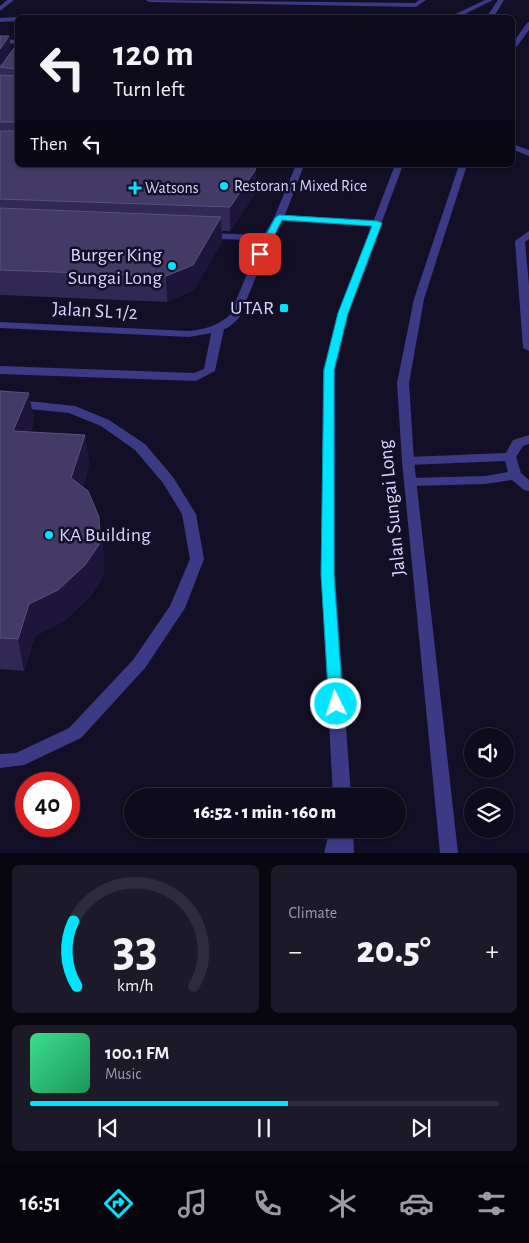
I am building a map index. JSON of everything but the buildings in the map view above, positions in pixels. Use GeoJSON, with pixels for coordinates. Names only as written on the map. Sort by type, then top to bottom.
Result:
{"type":"FeatureCollection","features":[{"type":"Feature","properties":{"kind":"street"},"geometry":{"type":"LineString","coordinates":[[0,9],[11,0]]}},
{"type":"Feature","properties":{"kind":"street"},"geometry":{"type":"LineString","coordinates":[[149,0],[416,5],[423,0]]}},
{"type":"Feature","properties":{"kind":"street"},"geometry":{"type":"LineString","coordinates":[[457,15],[490,0]]}},
{"type":"Feature","properties":{"kind":"street"},"geometry":{"type":"LineString","coordinates":[[491,15],[501,0]]}},
{"type":"Feature","properties":{"kind":"street"},"geometry":{"type":"LineString","coordinates":[[2,20],[15,19]]}},
{"type":"Feature","properties":{"kind":"street"},"geometry":{"type":"LineString","coordinates":[[2,20],[15,23]]}},
{"type":"Feature","properties":{"kind":"street"},"geometry":{"type":"LineString","coordinates":[[515,45],[529,24]]}},
{"type":"Feature","properties":{"kind":"street"},"geometry":{"type":"LineString","coordinates":[[515,34],[524,32]]}},
{"type":"Feature","properties":{"kind":"street"},"geometry":{"type":"LineString","coordinates":[[0,41],[15,42]]}},
{"type":"Feature","properties":{"kind":"street"},"geometry":{"type":"LineString","coordinates":[[515,147],[529,153]]}},
{"type":"Feature","properties":{"kind":"street"},"geometry":{"type":"LineString","coordinates":[[0,370],[196,377],[209,371],[218,329],[228,324],[235,316],[267,238],[279,218],[299,167]]}},
{"type":"Feature","properties":{"kind":"street"},"geometry":{"type":"LineString","coordinates":[[341,788],[328,575],[329,370],[343,313],[399,167]]}},
{"type":"Feature","properties":{"kind":"street","name":"Jalan Sungai Long"},"geometry":{"type":"LineString","coordinates":[[449,853],[408,461],[403,383],[419,299],[462,167]]}},
{"type":"Feature","properties":{"kind":"street"},"geometry":{"type":"LineString","coordinates":[[279,218],[377,223]]}},
{"type":"Feature","properties":{"kind":"street"},"geometry":{"type":"LineString","coordinates":[[529,234],[520,241],[529,348]]}},
{"type":"Feature","properties":{"kind":"street"},"geometry":{"type":"LineString","coordinates":[[198,235],[267,238]]}},
{"type":"Feature","properties":{"kind":"street","name":"Jalan SL 1/2"},"geometry":{"type":"LineString","coordinates":[[0,325],[189,334],[218,329]]}},
{"type":"Feature","properties":{"kind":"street"},"geometry":{"type":"LineString","coordinates":[[0,402],[71,409],[105,423],[140,447],[168,480],[189,514],[197,559],[177,608],[139,664],[75,733],[18,760],[0,761]]}},
{"type":"Feature","properties":{"kind":"street"},"geometry":{"type":"LineString","coordinates":[[529,438],[518,444],[510,457],[515,475],[529,487]]}},
{"type":"Feature","properties":{"kind":"street"},"geometry":{"type":"LineString","coordinates":[[408,461],[510,457]]}},
{"type":"Feature","properties":{"kind":"street"},"geometry":{"type":"LineString","coordinates":[[411,482],[485,480],[515,475]]}},
{"type":"Feature","properties":{"kind":"street"},"geometry":{"type":"LineString","coordinates":[[334,853],[336,838]]}},
{"type":"Feature","properties":{"kind":"street"},"geometry":{"type":"LineString","coordinates":[[344,838],[345,853]]}},
{"type":"Feature","properties":{"kind":"place","name":"Restoran 1 Mixed Rice"},"geometry":{"type":"Point","coordinates":[224,186]}},
{"type":"Feature","properties":{"kind":"place","name":"Watsons"},"geometry":{"type":"Point","coordinates":[135,188]}},
{"type":"Feature","properties":{"kind":"place","name":"Burger King Sungai Long"},"geometry":{"type":"Point","coordinates":[172,266]}},
{"type":"Feature","properties":{"kind":"place","name":"UTAR"},"geometry":{"type":"Point","coordinates":[284,308]}},
{"type":"Feature","properties":{"kind":"place","name":"KA Building"},"geometry":{"type":"Point","coordinates":[49,535]}},
{"type":"Feature","properties":{"kind":"route"},"geometry":{"type":"LineString","coordinates":[[260,254],[279,218],[377,223],[343,313],[329,370],[328,575],[336,704]]}}]}
